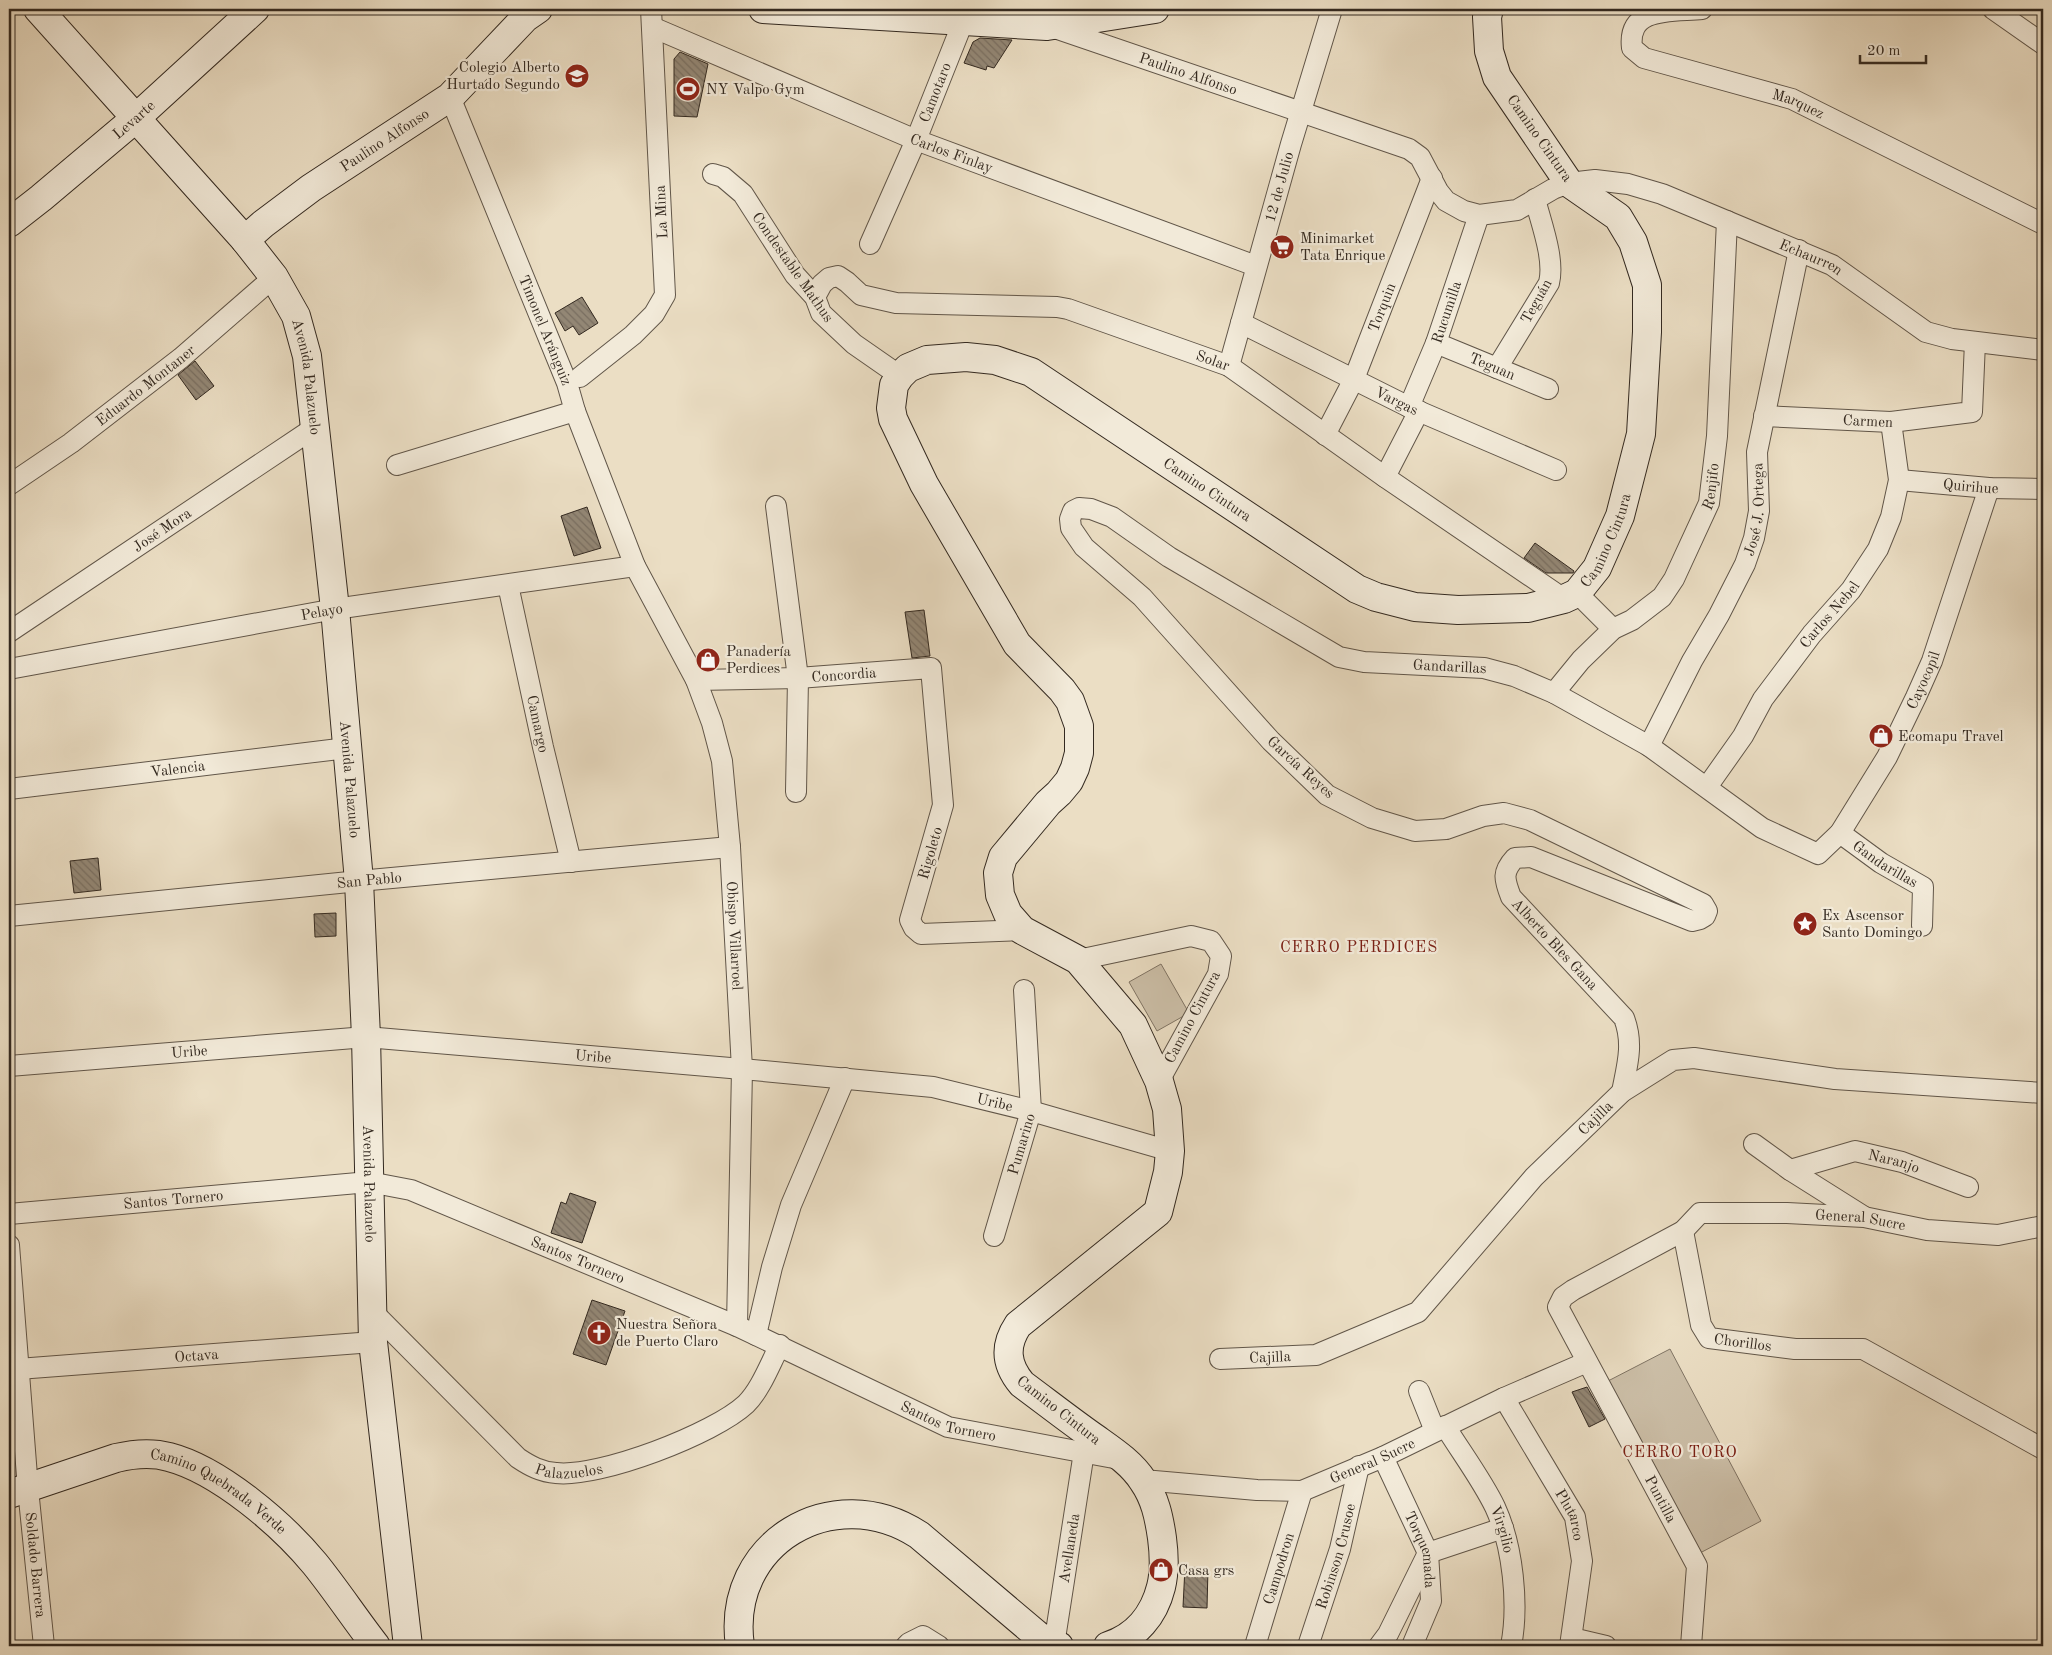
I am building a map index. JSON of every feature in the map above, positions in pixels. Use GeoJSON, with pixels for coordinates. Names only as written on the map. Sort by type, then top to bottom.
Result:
{"type":"FeatureCollection","features":[{"type":"Feature","properties":{"kind":"main road","name":"Avenida Palazuelo"},"geometry":{"type":"LineString","coordinates":[[38,9],[245,240],[274,277],[289,302],[303,336],[307,356],[335,609],[359,881],[366,1037],[373,1342],[408,1646]]}},
{"type":"Feature","properties":{"kind":"main road","name":"Levarte"},"geometry":{"type":"LineString","coordinates":[[9,223],[136,118],[255,9]]}},
{"type":"Feature","properties":{"kind":"main road","name":"Paulino Alfonso"},"geometry":{"type":"LineString","coordinates":[[245,240],[311,188],[450,97],[525,18],[538,9]]}},
{"type":"Feature","properties":{"kind":"main road","name":"Paulino Alfonso"},"geometry":{"type":"LineString","coordinates":[[763,9],[963,15],[1047,26]]}},
{"type":"Feature","properties":{"kind":"main road"},"geometry":{"type":"LineString","coordinates":[[1047,26],[1155,9]]}},
{"type":"Feature","properties":{"kind":"main road","name":"Camino Cintura"},"geometry":{"type":"LineString","coordinates":[[1108,1646],[1131,1635],[1143,1635],[1159,1597],[1164,1551],[1156,1505],[1143,1480],[1124,1460],[1022,1384],[1009,1365],[1009,1343],[1012,1334],[1023,1320],[1158,1212],[1167,1179],[1170,1151],[1167,1109],[1159,1080],[1133,1025],[1078,960],[1022,930],[1008,914],[1000,896],[998,885],[1000,865],[1008,850],[1068,781],[1079,753],[1079,726],[1070,701],[1062,690],[1017,644],[924,484],[892,414],[891,396],[894,385],[908,368],[927,360],[966,357],[995,360],[1030,372],[1357,588],[1376,597],[1415,607],[1458,610],[1528,608],[1570,596],[1597,568],[1620,516],[1641,434],[1647,332],[1646,285],[1632,242],[1618,217],[1569,183],[1497,77],[1489,51],[1487,17],[1489,9]]}},
{"type":"Feature","properties":{"kind":"main road","name":"Camino Quebrada Verde"},"geometry":{"type":"LineString","coordinates":[[18,1491],[101,1462],[132,1455],[167,1456],[185,1462],[215,1478],[243,1497],[292,1539],[333,1586],[376,1646]]}},
{"type":"Feature","properties":{"kind":"main road"},"geometry":{"type":"LineString","coordinates":[[740,1646],[738,1632],[739,1614],[743,1595],[750,1577],[766,1553],[787,1533],[804,1524],[830,1515],[855,1513],[889,1519],[919,1535],[1036,1634],[1056,1646]]}},
{"type":"Feature","properties":{"kind":"street","name":"12 de Julio"},"geometry":{"type":"LineString","coordinates":[[1229,366],[1256,266],[1332,9]]}},
{"type":"Feature","properties":{"kind":"street","name":"Marquez"},"geometry":{"type":"LineString","coordinates":[[1702,9],[1648,14],[1637,22],[1630,35],[1632,48],[1644,58],[1792,99],[2043,224]]}},
{"type":"Feature","properties":{"kind":"street"},"geometry":{"type":"LineString","coordinates":[[1993,9],[2043,44]]}},
{"type":"Feature","properties":{"kind":"street","name":"Camotaro"},"geometry":{"type":"LineString","coordinates":[[870,244],[916,140],[963,15]]}},
{"type":"Feature","properties":{"kind":"street","name":"Carlos Finlay"},"geometry":{"type":"LineString","coordinates":[[651,18],[916,140],[1256,266]]}},
{"type":"Feature","properties":{"kind":"street","name":"La Mina"},"geometry":{"type":"LineString","coordinates":[[580,377],[633,335],[654,314],[665,295],[651,18]]}},
{"type":"Feature","properties":{"kind":"street","name":"Paulino Alfonso"},"geometry":{"type":"LineString","coordinates":[[1047,26],[1302,111],[1408,149],[1420,157],[1438,191],[1446,201],[1464,211],[1480,215],[1517,210],[1553,189],[1569,183]]}},
{"type":"Feature","properties":{"kind":"street","name":"Timonel Aránguiz"},"geometry":{"type":"LineString","coordinates":[[450,97],[567,383],[575,411],[634,566]]}},
{"type":"Feature","properties":{"kind":"street","name":"Condestable Mathus"},"geometry":{"type":"LineString","coordinates":[[713,174],[723,178],[743,194],[795,275],[815,297],[821,313],[837,330],[900,376]]}},
{"type":"Feature","properties":{"kind":"street","name":"Torquin"},"geometry":{"type":"LineString","coordinates":[[1326,434],[1354,380],[1432,178]]}},
{"type":"Feature","properties":{"kind":"street","name":"Echaurren"},"geometry":{"type":"LineString","coordinates":[[1569,183],[1595,180],[1628,184],[1662,194],[1799,250],[1832,265],[1926,332],[1952,339],[2043,350]]}},
{"type":"Feature","properties":{"kind":"street","name":"Teguán"},"geometry":{"type":"LineString","coordinates":[[1497,368],[1549,283],[1551,275],[1536,199]]}},
{"type":"Feature","properties":{"kind":"street","name":"Rucumilla"},"geometry":{"type":"LineString","coordinates":[[1385,477],[1414,409],[1480,215]]}},
{"type":"Feature","properties":{"kind":"street","name":"Renjifo"},"geometry":{"type":"LineString","coordinates":[[1554,693],[1581,660],[1613,629],[1632,620],[1662,597],[1674,579],[1709,503],[1717,436],[1727,221]]}},
{"type":"Feature","properties":{"kind":"street","name":"José J. Ortega"},"geometry":{"type":"LineString","coordinates":[[1649,746],[1692,660],[1746,564],[1754,538],[1759,511],[1757,452],[1799,250]]}},
{"type":"Feature","properties":{"kind":"street","name":"Solar"},"geometry":{"type":"LineString","coordinates":[[815,297],[822,284],[829,278],[838,276],[861,294],[896,303],[1057,307],[1068,309],[1229,366],[1385,477],[1570,596],[1613,629]]}},
{"type":"Feature","properties":{"kind":"street","name":"Eduardo Montaner"},"geometry":{"type":"LineString","coordinates":[[9,485],[71,443],[181,358],[274,277]]}},
{"type":"Feature","properties":{"kind":"street","name":"Vargas"},"geometry":{"type":"LineString","coordinates":[[1241,323],[1414,409],[1556,470]]}},
{"type":"Feature","properties":{"kind":"street","name":"Carmen"},"geometry":{"type":"LineString","coordinates":[[1764,416],[1891,422],[1972,412],[1975,342]]}},
{"type":"Feature","properties":{"kind":"street","name":"Teguan"},"geometry":{"type":"LineString","coordinates":[[1436,343],[1548,390]]}},
{"type":"Feature","properties":{"kind":"street"},"geometry":{"type":"LineString","coordinates":[[396,465],[575,411]]}},
{"type":"Feature","properties":{"kind":"street","name":"Carlos Nebel"},"geometry":{"type":"LineString","coordinates":[[1707,787],[1743,736],[1763,699],[1812,634],[1851,590],[1878,549],[1891,517],[1899,480],[1891,422]]}},
{"type":"Feature","properties":{"kind":"street","name":"José Mora"},"geometry":{"type":"LineString","coordinates":[[9,632],[314,428]]}},
{"type":"Feature","properties":{"kind":"street","name":"Quirihue"},"geometry":{"type":"LineString","coordinates":[[1899,480],[1989,488],[2043,489]]}},
{"type":"Feature","properties":{"kind":"street","name":"Cayocopil"},"geometry":{"type":"LineString","coordinates":[[1818,854],[1840,833],[1887,757],[1932,661],[1989,488]]}},
{"type":"Feature","properties":{"kind":"street"},"geometry":{"type":"LineString","coordinates":[[776,506],[798,678],[796,792]]}},
{"type":"Feature","properties":{"kind":"street","name":"Gandarillas"},"geometry":{"type":"LineString","coordinates":[[1073,511],[1079,508],[1112,517],[1169,557],[1340,657],[1364,662],[1484,668],[1514,676],[1554,693],[1649,746],[1762,828],[1818,854]]}},
{"type":"Feature","properties":{"kind":"street","name":"García Reyes"},"geometry":{"type":"LineString","coordinates":[[1073,511],[1070,520],[1071,528],[1084,547],[1142,597],[1271,741],[1327,795],[1372,818],[1415,831],[1446,829],[1483,816],[1504,813],[1530,820],[1702,904],[1707,911],[1705,916],[1700,920],[1692,921]]}},
{"type":"Feature","properties":{"kind":"street","name":"Pelayo"},"geometry":{"type":"LineString","coordinates":[[9,669],[335,609],[634,566]]}},
{"type":"Feature","properties":{"kind":"street","name":"Obispo Villarroel"},"geometry":{"type":"LineString","coordinates":[[634,566],[696,680],[712,723],[722,761],[730,848],[742,1069],[737,1326]]}},
{"type":"Feature","properties":{"kind":"street","name":"Camargo"},"geometry":{"type":"LineString","coordinates":[[508,585],[543,747],[571,862]]}},
{"type":"Feature","properties":{"kind":"street","name":"Rigoleto"},"geometry":{"type":"LineString","coordinates":[[931,668],[944,805],[910,920],[914,928],[921,934],[1022,930]]}},
{"type":"Feature","properties":{"kind":"street","name":"Concordia"},"geometry":{"type":"LineString","coordinates":[[696,680],[798,678],[931,668]]}},
{"type":"Feature","properties":{"kind":"street","name":"Valencia"},"geometry":{"type":"LineString","coordinates":[[9,789],[347,748]]}},
{"type":"Feature","properties":{"kind":"street","name":"Gandarillas"},"geometry":{"type":"LineString","coordinates":[[1840,833],[1881,863],[1923,887],[1922,926]]}},
{"type":"Feature","properties":{"kind":"street","name":"San Pablo"},"geometry":{"type":"LineString","coordinates":[[9,916],[359,881],[730,848]]}},
{"type":"Feature","properties":{"kind":"street","name":"Alberto Bles Gana"},"geometry":{"type":"LineString","coordinates":[[1622,1092],[1630,1047],[1624,1018],[1511,897],[1505,881],[1506,867],[1515,858],[1531,857],[1692,921]]}},
{"type":"Feature","properties":{"kind":"street","name":"Camino Cintura"},"geometry":{"type":"LineString","coordinates":[[1078,960],[1191,936],[1211,941],[1221,956],[1218,974],[1159,1080]]}},
{"type":"Feature","properties":{"kind":"street","name":"Pumarino"},"geometry":{"type":"LineString","coordinates":[[994,1236],[1031,1111],[1024,990]]}},
{"type":"Feature","properties":{"kind":"street","name":"Uribe"},"geometry":{"type":"LineString","coordinates":[[9,1066],[366,1037],[932,1087],[1031,1111],[1170,1151]]}},
{"type":"Feature","properties":{"kind":"street","name":"Cajilla"},"geometry":{"type":"LineString","coordinates":[[1220,1359],[1316,1355],[1418,1312],[1534,1176],[1622,1092],[1673,1060],[1694,1058],[1835,1079],[2043,1093]]}},
{"type":"Feature","properties":{"kind":"street"},"geometry":{"type":"LineString","coordinates":[[756,1335],[772,1267],[791,1205],[845,1078]]}},
{"type":"Feature","properties":{"kind":"street"},"geometry":{"type":"LineString","coordinates":[[1754,1144],[1790,1170],[1864,1217]]}},
{"type":"Feature","properties":{"kind":"street","name":"Naranjo"},"geometry":{"type":"LineString","coordinates":[[1790,1170],[1855,1151],[1902,1162],[1968,1186]]}},
{"type":"Feature","properties":{"kind":"street","name":"Santos Tornero"},"geometry":{"type":"LineString","coordinates":[[9,1214],[369,1182],[411,1190],[737,1326],[948,1427],[1124,1460]]}},
{"type":"Feature","properties":{"kind":"street","name":"General Sucre"},"geometry":{"type":"LineString","coordinates":[[1683,1231],[1700,1213],[1786,1213],[1864,1217],[1927,1230],[1998,1234],[2043,1226]]}},
{"type":"Feature","properties":{"kind":"street"},"geometry":{"type":"LineString","coordinates":[[1587,1362],[1558,1307],[1563,1297],[1683,1231]]}},
{"type":"Feature","properties":{"kind":"street","name":"Chorillos"},"geometry":{"type":"LineString","coordinates":[[1683,1231],[1701,1325],[1709,1338],[1795,1349],[1863,1349],[2043,1449]]}},
{"type":"Feature","properties":{"kind":"street","name":"Soldado Barrera"},"geometry":{"type":"LineString","coordinates":[[9,1245],[18,1369],[18,1491],[44,1646]]}},
{"type":"Feature","properties":{"kind":"street","name":"Palazuelos"},"geometry":{"type":"LineString","coordinates":[[373,1312],[518,1458],[534,1469],[557,1474],[591,1470],[639,1457],[684,1441],[734,1414],[748,1402],[780,1345]]}},
{"type":"Feature","properties":{"kind":"street","name":"Octava"},"geometry":{"type":"LineString","coordinates":[[18,1369],[373,1342]]}},
{"type":"Feature","properties":{"kind":"street","name":"General Sucre"},"geometry":{"type":"LineString","coordinates":[[1143,1480],[1257,1490],[1302,1491],[1383,1457],[1504,1398],[1587,1362]]}},
{"type":"Feature","properties":{"kind":"street","name":"Puntilla"},"geometry":{"type":"LineString","coordinates":[[1587,1362],[1697,1566],[1691,1646]]}},
{"type":"Feature","properties":{"kind":"street","name":"Virgilio"},"geometry":{"type":"LineString","coordinates":[[1419,1392],[1440,1428],[1494,1506],[1503,1528],[1514,1586],[1513,1632],[1510,1646]]}},
{"type":"Feature","properties":{"kind":"street","name":"Plutarco"},"geometry":{"type":"LineString","coordinates":[[1504,1398],[1575,1517],[1582,1561],[1571,1642]]}},
{"type":"Feature","properties":{"kind":"street","name":"Avellaneda"},"geometry":{"type":"LineString","coordinates":[[1056,1646],[1084,1452]]}},
{"type":"Feature","properties":{"kind":"street","name":"Torquemada"},"geometry":{"type":"LineString","coordinates":[[1383,1457],[1428,1553],[1431,1601],[1412,1646]]}},
{"type":"Feature","properties":{"kind":"street","name":"Robinson Crusoe"},"geometry":{"type":"LineString","coordinates":[[1308,1646],[1340,1549],[1359,1466]]}},
{"type":"Feature","properties":{"kind":"street","name":"Campodron"},"geometry":{"type":"LineString","coordinates":[[1255,1646],[1302,1491]]}},
{"type":"Feature","properties":{"kind":"street"},"geometry":{"type":"LineString","coordinates":[[1379,1646],[1388,1634],[1428,1553],[1503,1528]]}},
{"type":"Feature","properties":{"kind":"street"},"geometry":{"type":"LineString","coordinates":[[906,1646],[923,1636],[939,1646]]}},
{"type":"Feature","properties":{"kind":"street"},"geometry":{"type":"LineString","coordinates":[[1571,1642],[1606,1646]]}},
{"type":"Feature","properties":{"kind":"shaded area"},"geometry":{"type":"Polygon","coordinates":[[[1161,964],[1189,1013],[1157,1031],[1129,982],[1161,964]]]}},
{"type":"Feature","properties":{"kind":"shaded area"},"geometry":{"type":"Polygon","coordinates":[[[1670,1349],[1761,1521],[1700,1553],[1608,1381],[1670,1349]]]}},
{"type":"Feature","properties":{"kind":"building"},"geometry":{"type":"Polygon","coordinates":[[[980,38],[1012,40],[994,68],[987,66],[986,70],[964,63],[973,42],[980,38]]]}},
{"type":"Feature","properties":{"kind":"building","name":"NY Valpo Gym"},"geometry":{"type":"Polygon","coordinates":[[[680,52],[708,64],[697,117],[674,116],[674,59],[680,52]]]}},
{"type":"Feature","properties":{"kind":"building"},"geometry":{"type":"Polygon","coordinates":[[[582,297],[598,323],[579,335],[573,326],[565,331],[555,313],[582,297]]]}},
{"type":"Feature","properties":{"kind":"building"},"geometry":{"type":"Polygon","coordinates":[[[195,361],[214,386],[196,400],[178,375],[195,361]]]}},
{"type":"Feature","properties":{"kind":"building"},"geometry":{"type":"Polygon","coordinates":[[[587,507],[601,548],[574,556],[561,516],[587,507]]]}},
{"type":"Feature","properties":{"kind":"building"},"geometry":{"type":"Polygon","coordinates":[[[1535,543],[1574,571],[1573,573],[1546,573],[1524,558],[1535,543]]]}},
{"type":"Feature","properties":{"kind":"building"},"geometry":{"type":"Polygon","coordinates":[[[924,610],[930,656],[912,658],[905,612],[924,610]]]}},
{"type":"Feature","properties":{"kind":"building"},"geometry":{"type":"Polygon","coordinates":[[[98,858],[101,890],[74,893],[70,861],[98,858]]]}},
{"type":"Feature","properties":{"kind":"building"},"geometry":{"type":"Polygon","coordinates":[[[336,913],[336,936],[315,937],[314,914],[336,913]]]}},
{"type":"Feature","properties":{"kind":"building"},"geometry":{"type":"Polygon","coordinates":[[[570,1193],[596,1202],[582,1243],[551,1233],[561,1202],[566,1204],[570,1193]]]}},
{"type":"Feature","properties":{"kind":"building","name":"Nuestra Señora de Puerto Claro"},"geometry":{"type":"Polygon","coordinates":[[[592,1300],[625,1311],[606,1365],[573,1354],[592,1300]]]}},
{"type":"Feature","properties":{"kind":"building"},"geometry":{"type":"Polygon","coordinates":[[[1587,1387],[1605,1419],[1589,1427],[1572,1392],[1587,1387]]]}},
{"type":"Feature","properties":{"kind":"building"},"geometry":{"type":"Polygon","coordinates":[[[1185,1567],[1208,1568],[1207,1608],[1183,1607],[1185,1567]]]}},
{"type":"Feature","properties":{"kind":"place","name":"Colegio Alberto Hurtado Segundo"},"geometry":{"type":"Point","coordinates":[577,76]}},
{"type":"Feature","properties":{"kind":"place","name":"NY Valpo Gym"},"geometry":{"type":"Point","coordinates":[688,89]}},
{"type":"Feature","properties":{"kind":"place","name":"Minimarket Tata Enrique"},"geometry":{"type":"Point","coordinates":[1282,247]}},
{"type":"Feature","properties":{"kind":"place","name":"Panadería Perdices"},"geometry":{"type":"Point","coordinates":[708,660]}},
{"type":"Feature","properties":{"kind":"place","name":"Ecomapu Travel"},"geometry":{"type":"Point","coordinates":[1881,736]}},
{"type":"Feature","properties":{"kind":"place","name":"Ex Ascensor Santo Domingo"},"geometry":{"type":"Point","coordinates":[1805,924]}},
{"type":"Feature","properties":{"kind":"place","name":"Nuestra Señora de Puerto Claro"},"geometry":{"type":"Point","coordinates":[599,1333]}},
{"type":"Feature","properties":{"kind":"place","name":"Casa grs"},"geometry":{"type":"Point","coordinates":[1161,1570]}},
{"type":"Feature","properties":{"kind":"district","name":"CERRO PERDICES"},"geometry":{"type":"Point","coordinates":[1359,946]}},
{"type":"Feature","properties":{"kind":"district","name":"CERRO TORO"},"geometry":{"type":"Point","coordinates":[1680,1451]}}]}
